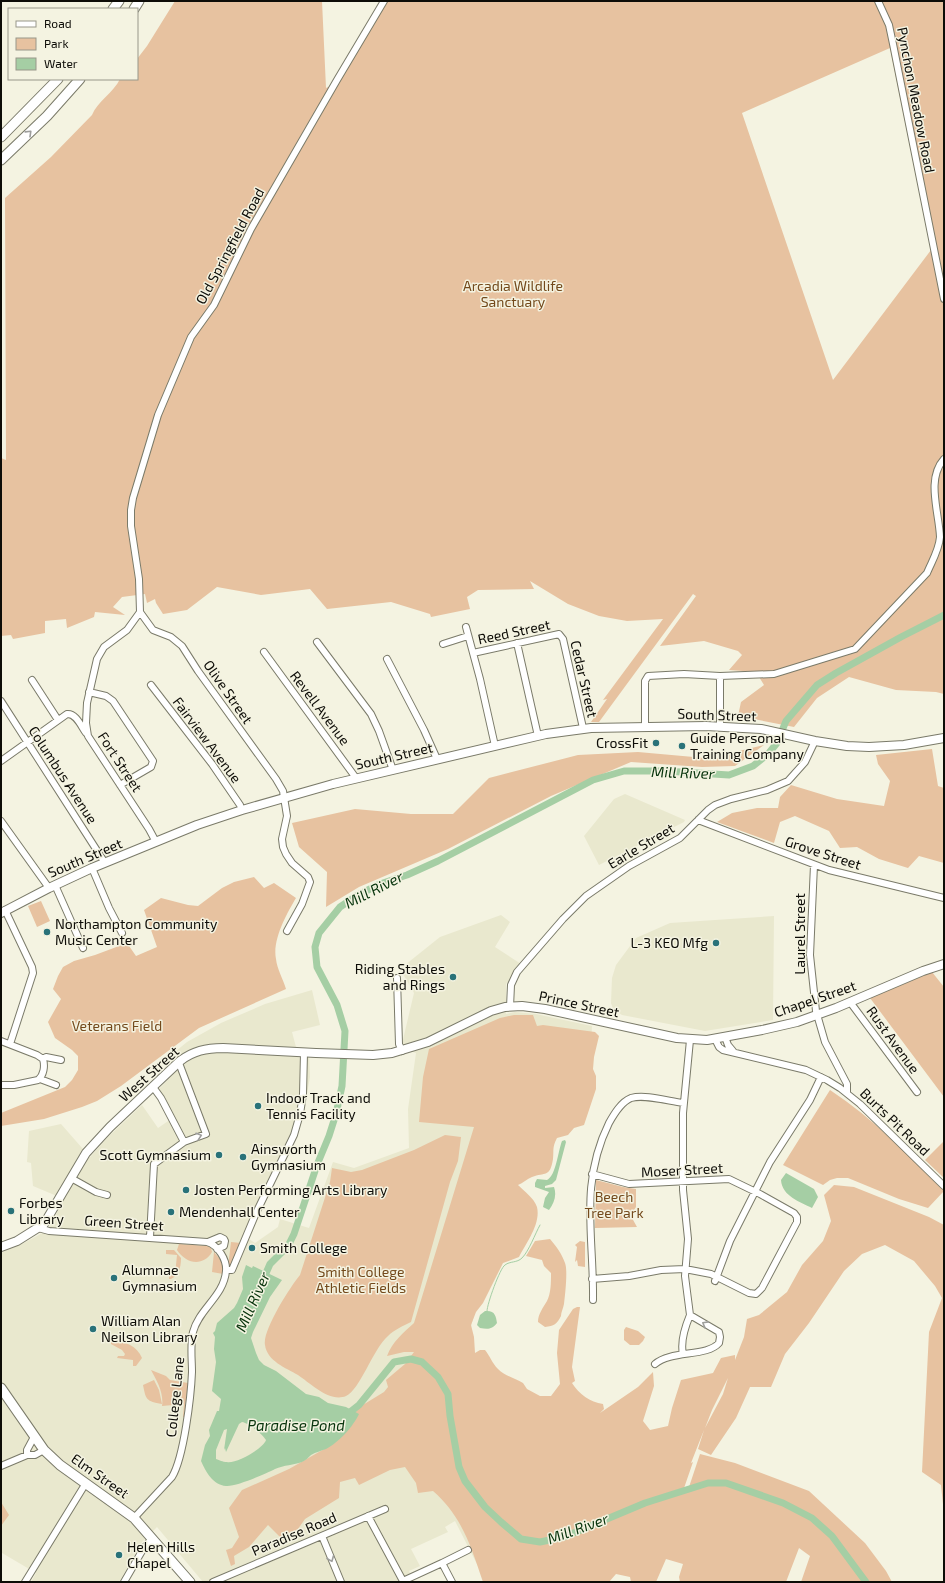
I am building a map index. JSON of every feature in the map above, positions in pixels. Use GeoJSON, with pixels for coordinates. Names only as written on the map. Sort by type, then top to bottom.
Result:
{"type":"FeatureCollection","features":[{"type":"Feature","properties":{"kind":"highway"},"geometry":{"type":"LineString","coordinates":[[1,137],[57,80]]}},
{"type":"Feature","properties":{"kind":"highway"},"geometry":{"type":"LineString","coordinates":[[1,160],[47,116],[79,80]]}},
{"type":"Feature","properties":{"kind":"highway","name":"Elm Street"},"geometry":{"type":"LineString","coordinates":[[1,1388],[44,1450],[60,1465],[134,1518],[190,1582]]}},
{"type":"Feature","properties":{"kind":"main road","name":"South Street"},"geometry":{"type":"LineString","coordinates":[[3,912],[92,868],[197,825],[242,810],[356,778],[538,736],[583,728],[720,726],[768,730],[795,737],[847,746],[869,747],[904,745],[944,738]]}},
{"type":"Feature","properties":{"kind":"main road","name":"Chapel Street"},"geometry":{"type":"LineString","coordinates":[[690,1040],[725,1037],[780,1026],[817,1015],[917,973],[944,964]]}},
{"type":"Feature","properties":{"kind":"main road","name":"Prince Street"},"geometry":{"type":"LineString","coordinates":[[465,1023],[491,1011],[522,1006],[545,1009],[690,1040]]}},
{"type":"Feature","properties":{"kind":"main road","name":"West Street"},"geometry":{"type":"LineString","coordinates":[[1,1247],[17,1241],[38,1228],[48,1219],[79,1164],[95,1143],[178,1063],[192,1054],[207,1048],[304,1053],[386,1054],[402,1051],[428,1042],[465,1023]]}},
{"type":"Feature","properties":{"kind":"street","name":"Old Springfield Road"},"geometry":{"type":"LineString","coordinates":[[140,612],[139,579],[131,526],[131,510],[133,498],[158,415],[191,337],[214,306],[251,229],[384,1]]}},
{"type":"Feature","properties":{"kind":"street","name":"Pynchon Meadow Road"},"geometry":{"type":"LineString","coordinates":[[878,1],[889,25],[892,38],[944,299]]}},
{"type":"Feature","properties":{"kind":"street"},"geometry":{"type":"LineString","coordinates":[[645,727],[645,681],[648,676],[684,674],[720,676],[774,674],[796,669],[855,649],[926,572],[933,561],[940,537],[934,490],[936,472],[944,459]]}},
{"type":"Feature","properties":{"kind":"street","name":"Fort Street"},"geometry":{"type":"LineString","coordinates":[[140,612],[127,630],[112,640],[101,651],[95,664],[86,713],[88,736],[156,842]]}},
{"type":"Feature","properties":{"kind":"street","name":"Olive Street"},"geometry":{"type":"LineString","coordinates":[[140,612],[154,630],[171,637],[182,646],[283,791],[287,816],[282,839],[283,847],[292,863],[308,877],[310,882],[302,904],[287,931]]}},
{"type":"Feature","properties":{"kind":"street"},"geometry":{"type":"LineString","coordinates":[[466,628],[495,746]]}},
{"type":"Feature","properties":{"kind":"street","name":"Reed Street"},"geometry":{"type":"LineString","coordinates":[[473,653],[552,635],[560,635]]}},
{"type":"Feature","properties":{"kind":"street","name":"Cedar Street"},"geometry":{"type":"LineString","coordinates":[[560,635],[563,639],[568,659],[583,728]]}},
{"type":"Feature","properties":{"kind":"street"},"geometry":{"type":"LineString","coordinates":[[443,644],[468,636]]}},
{"type":"Feature","properties":{"kind":"street"},"geometry":{"type":"LineString","coordinates":[[317,642],[371,714],[382,737],[393,770]]}},
{"type":"Feature","properties":{"kind":"street"},"geometry":{"type":"LineString","coordinates":[[517,643],[538,736]]}},
{"type":"Feature","properties":{"kind":"street","name":"Revell Avenue"},"geometry":{"type":"LineString","coordinates":[[264,652],[356,778]]}},
{"type":"Feature","properties":{"kind":"street"},"geometry":{"type":"LineString","coordinates":[[387,659],[424,730],[437,759]]}},
{"type":"Feature","properties":{"kind":"street"},"geometry":{"type":"LineString","coordinates":[[720,676],[720,726]]}},
{"type":"Feature","properties":{"kind":"street"},"geometry":{"type":"LineString","coordinates":[[32,680],[58,720]]}},
{"type":"Feature","properties":{"kind":"street","name":"Fairview Avenue"},"geometry":{"type":"LineString","coordinates":[[151,684],[212,764],[242,810]]}},
{"type":"Feature","properties":{"kind":"street"},"geometry":{"type":"LineString","coordinates":[[89,692],[106,696],[113,701],[153,760],[151,767],[120,784]]}},
{"type":"Feature","properties":{"kind":"street","name":"Columbus Avenue"},"geometry":{"type":"LineString","coordinates":[[1,701],[105,863]]}},
{"type":"Feature","properties":{"kind":"street"},"geometry":{"type":"LineString","coordinates":[[1,761],[67,714],[73,715],[88,736]]}},
{"type":"Feature","properties":{"kind":"street","name":"Earle Street"},"geometry":{"type":"LineString","coordinates":[[510,1007],[511,985],[517,972],[575,906],[616,874],[680,838],[708,810],[722,802],[767,790],[788,781],[805,762],[815,741]]}},
{"type":"Feature","properties":{"kind":"street","name":"Grove Street"},"geometry":{"type":"LineString","coordinates":[[698,820],[814,865],[850,876],[944,898]]}},
{"type":"Feature","properties":{"kind":"street"},"geometry":{"type":"LineString","coordinates":[[1,821],[52,887],[83,948]]}},
{"type":"Feature","properties":{"kind":"street","name":"Laurel Street"},"geometry":{"type":"LineString","coordinates":[[814,865],[810,956],[817,1015],[826,1042],[847,1084],[847,1093]]}},
{"type":"Feature","properties":{"kind":"street"},"geometry":{"type":"LineString","coordinates":[[92,868],[109,908],[122,933]]}},
{"type":"Feature","properties":{"kind":"street"},"geometry":{"type":"LineString","coordinates":[[3,912],[32,968],[33,973],[10,1044]]}},
{"type":"Feature","properties":{"kind":"street"},"geometry":{"type":"LineString","coordinates":[[397,978],[398,1037],[402,1051]]}},
{"type":"Feature","properties":{"kind":"street","name":"Rust Avenue"},"geometry":{"type":"LineString","coordinates":[[850,1002],[917,1092]]}},
{"type":"Feature","properties":{"kind":"street"},"geometry":{"type":"LineString","coordinates":[[725,1037],[728,1045],[733,1051]]}},
{"type":"Feature","properties":{"kind":"street"},"geometry":{"type":"LineString","coordinates":[[716,1038],[719,1047],[723,1050],[733,1051],[794,1067],[821,1077],[847,1093]]}},
{"type":"Feature","properties":{"kind":"street"},"geometry":{"type":"LineString","coordinates":[[683,1354],[681,1346],[690,1315],[685,1284],[688,1239],[683,1182],[683,1103],[690,1040]]}},
{"type":"Feature","properties":{"kind":"street"},"geometry":{"type":"LineString","coordinates":[[1,1041],[37,1055],[42,1059],[44,1068],[40,1079]]}},
{"type":"Feature","properties":{"kind":"street"},"geometry":{"type":"LineString","coordinates":[[208,1242],[217,1249],[225,1261],[226,1270],[232,1270],[256,1213],[294,1135],[303,1099],[304,1053]]}},
{"type":"Feature","properties":{"kind":"street"},"geometry":{"type":"LineString","coordinates":[[42,1059],[46,1057],[61,1060]]}},
{"type":"Feature","properties":{"kind":"street"},"geometry":{"type":"LineString","coordinates":[[150,1237],[154,1164],[184,1142],[206,1134],[178,1063]]}},
{"type":"Feature","properties":{"kind":"street"},"geometry":{"type":"LineString","coordinates":[[592,1279],[629,1276],[661,1270],[685,1269],[716,1279],[730,1240],[770,1162],[810,1100],[821,1077]]}},
{"type":"Feature","properties":{"kind":"street"},"geometry":{"type":"LineString","coordinates":[[1,1085],[14,1085],[40,1079],[56,1085]]}},
{"type":"Feature","properties":{"kind":"street"},"geometry":{"type":"LineString","coordinates":[[153,1087],[161,1098],[184,1142]]}},
{"type":"Feature","properties":{"kind":"street","name":"Burts Pit Road"},"geometry":{"type":"LineString","coordinates":[[847,1093],[944,1186]]}},
{"type":"Feature","properties":{"kind":"street"},"geometry":{"type":"LineString","coordinates":[[592,1300],[590,1208],[592,1174],[598,1148],[605,1132],[619,1108],[625,1102],[635,1097],[645,1097],[683,1103]]}},
{"type":"Feature","properties":{"kind":"street","name":"Moser Street"},"geometry":{"type":"LineString","coordinates":[[592,1174],[629,1184],[729,1179],[756,1191],[794,1213],[797,1217],[797,1222],[762,1288],[756,1294],[749,1293],[716,1279]]}},
{"type":"Feature","properties":{"kind":"street"},"geometry":{"type":"LineString","coordinates":[[71,1178],[96,1192],[107,1195]]}},
{"type":"Feature","properties":{"kind":"street","name":"Green Street"},"geometry":{"type":"LineString","coordinates":[[38,1228],[49,1231],[208,1242],[220,1237],[224,1238],[226,1241],[224,1246],[217,1249]]}},
{"type":"Feature","properties":{"kind":"street","name":"College Lane"},"geometry":{"type":"LineString","coordinates":[[134,1518],[172,1477],[176,1468],[184,1439],[190,1388],[193,1334],[198,1320],[216,1298],[222,1287],[226,1270]]}},
{"type":"Feature","properties":{"kind":"street"},"geometry":{"type":"LineString","coordinates":[[656,1364],[663,1359],[712,1349],[719,1343],[719,1332],[690,1315]]}},
{"type":"Feature","properties":{"kind":"street"},"geometry":{"type":"LineString","coordinates":[[27,1455],[27,1450],[34,1437]]}},
{"type":"Feature","properties":{"kind":"street"},"geometry":{"type":"LineString","coordinates":[[1,1466],[27,1455],[34,1456],[44,1450]]}},
{"type":"Feature","properties":{"kind":"street"},"geometry":{"type":"LineString","coordinates":[[25,1582],[86,1483]]}},
{"type":"Feature","properties":{"kind":"street","name":"Paradise Road"},"geometry":{"type":"LineString","coordinates":[[213,1582],[385,1509]]}},
{"type":"Feature","properties":{"kind":"street"},"geometry":{"type":"LineString","coordinates":[[368,1516],[403,1581],[468,1550]]}},
{"type":"Feature","properties":{"kind":"street"},"geometry":{"type":"LineString","coordinates":[[322,1536],[341,1582]]}},
{"type":"Feature","properties":{"kind":"street"},"geometry":{"type":"LineString","coordinates":[[124,1582],[142,1551],[152,1538]]}},
{"type":"Feature","properties":{"kind":"street"},"geometry":{"type":"LineString","coordinates":[[442,1562],[452,1582]]}},
{"type":"Feature","properties":{"kind":"shaded area"},"geometry":{"type":"Polygon","coordinates":[[[625,794],[685,820],[684,822],[599,865],[584,836],[614,799],[625,794]]]}},
{"type":"Feature","properties":{"kind":"shaded area","name":"Smith College"},"geometry":{"type":"Polygon","coordinates":[[[501,915],[510,922],[495,947],[521,964],[506,984],[506,1014],[515,1012],[536,1014],[592,1026],[587,1110],[520,1143],[457,1379],[481,1572],[455,1521],[445,1527],[448,1532],[411,1549],[420,1566],[409,1571],[414,1582],[203,1582],[157,1527],[142,1542],[119,1582],[31,1582],[36,1573],[2,1553],[1,1554],[1,1253],[46,1231],[64,1199],[33,1186],[31,1163],[27,1162],[29,1131],[61,1124],[90,1157],[108,1137],[142,1105],[158,1128],[174,1117],[158,1090],[175,1072],[165,1060],[187,1042],[221,1023],[265,1004],[312,990],[320,1025],[292,1032],[296,1047],[309,1048],[310,1077],[304,1110],[296,1136],[249,1239],[255,1243],[278,1227],[280,1219],[309,1228],[333,1162],[354,1168],[409,1148],[408,1109],[416,1053],[401,1048],[414,993],[400,969],[440,937],[501,915]]]}},
{"type":"Feature","properties":{"kind":"shaded area"},"geometry":{"type":"Polygon","coordinates":[[[774,916],[773,1020],[705,1031],[622,1015],[613,1009],[611,1003],[612,978],[616,965],[636,938],[670,923],[774,916]]]}},
{"type":"Feature","properties":{"kind":"green space","name":"Arcadia Wildlife Sanctuary"},"geometry":{"type":"Polygon","coordinates":[[[175,1],[322,1],[326,88],[336,83],[383,1],[944,1],[944,694],[936,692],[896,690],[849,677],[817,698],[794,727],[738,716],[741,702],[764,685],[756,672],[729,670],[742,655],[738,651],[704,641],[660,646],[696,596],[693,594],[599,722],[591,722],[607,699],[603,700],[663,619],[627,621],[599,616],[568,604],[530,581],[534,589],[478,590],[467,597],[470,609],[431,617],[430,614],[391,602],[327,609],[310,589],[261,595],[217,587],[187,610],[163,614],[155,599],[147,603],[145,594],[122,597],[113,607],[125,615],[95,612],[94,617],[67,628],[66,619],[45,621],[45,633],[13,639],[11,635],[1,636],[1,458],[6,460],[5,198],[51,157],[92,115],[94,110],[119,80],[138,80],[138,58],[175,1]],[[890,48],[742,113],[833,380],[931,250],[890,48]]]}},
{"type":"Feature","properties":{"kind":"green space"},"geometry":{"type":"Polygon","coordinates":[[[764,745],[735,766],[702,767],[631,762],[551,796],[448,849],[359,887],[326,907],[327,872],[299,847],[292,823],[355,809],[411,814],[453,814],[489,778],[578,755],[638,752],[716,759],[735,752],[764,745]]]}},
{"type":"Feature","properties":{"kind":"green space"},"geometry":{"type":"Polygon","coordinates":[[[932,749],[938,786],[944,788],[944,863],[919,856],[908,868],[879,859],[857,847],[840,848],[829,831],[795,816],[780,822],[774,843],[717,822],[732,813],[757,808],[778,808],[780,797],[791,785],[837,799],[884,806],[890,781],[878,764],[876,755],[932,749]]]}},
{"type":"Feature","properties":{"kind":"green space","name":"Veterans Field"},"geometry":{"type":"Polygon","coordinates":[[[254,877],[264,888],[274,883],[296,898],[281,927],[275,952],[279,970],[286,989],[199,1028],[121,1086],[97,1101],[44,1119],[1,1126],[1,1113],[65,1087],[72,1080],[78,1070],[78,1056],[55,1038],[48,1022],[61,999],[53,989],[63,967],[74,961],[127,943],[136,956],[157,947],[144,910],[161,898],[198,906],[222,888],[234,882],[254,877]]]}},
{"type":"Feature","properties":{"kind":"green space"},"geometry":{"type":"Polygon","coordinates":[[[41,901],[50,921],[37,927],[28,906],[41,901]]]}},
{"type":"Feature","properties":{"kind":"green space"},"geometry":{"type":"Polygon","coordinates":[[[932,972],[944,987],[944,1097],[870,998],[932,972]]]}},
{"type":"Feature","properties":{"kind":"green space"},"geometry":{"type":"Polygon","coordinates":[[[514,1015],[533,1015],[537,1026],[543,1025],[595,1032],[599,1036],[593,1069],[596,1076],[596,1089],[584,1125],[574,1128],[568,1135],[557,1138],[554,1146],[552,1165],[548,1172],[532,1177],[518,1185],[536,1204],[538,1213],[535,1227],[519,1257],[503,1263],[483,1303],[476,1312],[471,1325],[474,1337],[475,1353],[480,1350],[485,1350],[498,1369],[523,1383],[527,1389],[540,1396],[551,1396],[560,1384],[557,1353],[559,1330],[573,1309],[580,1307],[572,1367],[575,1381],[572,1383],[581,1394],[589,1399],[603,1404],[604,1409],[600,1413],[638,1387],[653,1372],[654,1386],[643,1421],[650,1430],[668,1426],[681,1380],[713,1373],[721,1358],[735,1355],[735,1360],[744,1337],[747,1319],[759,1315],[787,1292],[802,1265],[823,1241],[831,1221],[824,1195],[834,1185],[854,1187],[929,1217],[944,1225],[944,1514],[941,1485],[922,1472],[929,1332],[942,1298],[935,1286],[914,1261],[885,1245],[862,1254],[844,1271],[809,1323],[785,1354],[771,1387],[750,1387],[736,1418],[711,1455],[698,1449],[704,1430],[691,1463],[693,1462],[683,1491],[688,1490],[700,1454],[735,1463],[809,1491],[865,1543],[886,1571],[892,1582],[801,1582],[810,1556],[799,1548],[786,1582],[680,1582],[679,1577],[683,1564],[666,1559],[656,1582],[631,1582],[630,1577],[616,1574],[609,1582],[483,1582],[470,1544],[451,1511],[433,1491],[418,1493],[416,1483],[405,1467],[390,1470],[359,1485],[355,1478],[340,1482],[339,1498],[305,1519],[291,1539],[286,1543],[268,1525],[249,1547],[234,1556],[235,1564],[231,1566],[226,1550],[232,1548],[239,1537],[229,1508],[242,1490],[289,1469],[333,1444],[330,1425],[384,1392],[388,1387],[386,1380],[405,1364],[414,1352],[404,1352],[387,1356],[395,1342],[414,1323],[474,1127],[419,1122],[423,1077],[429,1049],[500,1018],[514,1015]],[[728,1378],[705,1428],[723,1394],[728,1378]]]}},
{"type":"Feature","properties":{"kind":"green space"},"geometry":{"type":"Polygon","coordinates":[[[830,1090],[875,1125],[944,1191],[928,1208],[899,1199],[848,1178],[837,1178],[830,1180],[823,1185],[783,1165],[830,1090]]]}},
{"type":"Feature","properties":{"kind":"green space","name":"Smith College Athletic Fields"},"geometry":{"type":"Polygon","coordinates":[[[445,1135],[461,1137],[458,1161],[450,1182],[411,1322],[393,1332],[382,1342],[351,1392],[346,1396],[340,1397],[327,1395],[273,1360],[266,1351],[265,1338],[272,1320],[300,1275],[330,1182],[332,1168],[351,1172],[362,1170],[414,1150],[445,1135]]]}},
{"type":"Feature","properties":{"kind":"green space"},"geometry":{"type":"Polygon","coordinates":[[[944,1141],[944,1178],[925,1160],[944,1141]]]}},
{"type":"Feature","properties":{"kind":"green space","name":"Beech Tree Park"},"geometry":{"type":"Polygon","coordinates":[[[596,1180],[636,1189],[636,1207],[632,1213],[632,1218],[637,1227],[595,1228],[596,1180]]]}},
{"type":"Feature","properties":{"kind":"green space"},"geometry":{"type":"Polygon","coordinates":[[[550,1239],[559,1250],[565,1263],[566,1283],[561,1316],[555,1324],[545,1327],[538,1322],[538,1319],[549,1295],[551,1273],[544,1266],[542,1260],[526,1256],[535,1241],[550,1239]]]}},
{"type":"Feature","properties":{"kind":"green space"},"geometry":{"type":"Polygon","coordinates":[[[580,1241],[585,1242],[585,1267],[578,1266],[577,1260],[575,1262],[577,1247],[575,1245],[580,1241]]]}},
{"type":"Feature","properties":{"kind":"green space"},"geometry":{"type":"Polygon","coordinates":[[[231,1242],[241,1243],[231,1267],[228,1267],[231,1242]]]}},
{"type":"Feature","properties":{"kind":"green space"},"geometry":{"type":"Polygon","coordinates":[[[179,1244],[208,1246],[211,1248],[212,1252],[204,1260],[194,1262],[181,1255],[177,1250],[179,1244]]]}},
{"type":"Feature","properties":{"kind":"green space"},"geometry":{"type":"Polygon","coordinates":[[[166,1250],[174,1250],[181,1258],[179,1270],[176,1275],[171,1279],[169,1279],[169,1275],[175,1275],[177,1255],[166,1254],[166,1250]]]}},
{"type":"Feature","properties":{"kind":"green space"},"geometry":{"type":"Polygon","coordinates":[[[214,1252],[223,1263],[223,1274],[212,1272],[214,1252]]]}},
{"type":"Feature","properties":{"kind":"green space"},"geometry":{"type":"Polygon","coordinates":[[[626,1327],[638,1331],[645,1337],[639,1345],[630,1345],[624,1340],[624,1330],[626,1327]]]}},
{"type":"Feature","properties":{"kind":"green space"},"geometry":{"type":"Polygon","coordinates":[[[113,1341],[126,1343],[137,1350],[142,1358],[136,1366],[133,1366],[133,1360],[117,1358],[118,1356],[124,1356],[125,1354],[122,1350],[111,1344],[113,1341]]]}},
{"type":"Feature","properties":{"kind":"green space"},"geometry":{"type":"Polygon","coordinates":[[[151,1370],[166,1376],[170,1380],[188,1383],[184,1417],[184,1404],[162,1406],[161,1392],[151,1370]]]}},
{"type":"Feature","properties":{"kind":"green space"},"geometry":{"type":"Polygon","coordinates":[[[154,1380],[159,1390],[162,1404],[150,1401],[145,1394],[143,1385],[154,1380]]]}},
{"type":"Feature","properties":{"kind":"green space"},"geometry":{"type":"Polygon","coordinates":[[[1,1502],[9,1515],[1,1526],[1,1502]]]}},
{"type":"Feature","properties":{"kind":"water"},"geometry":{"type":"Polygon","coordinates":[[[565,1140],[566,1142],[556,1180],[552,1184],[545,1186],[545,1188],[554,1187],[555,1190],[554,1199],[549,1210],[543,1207],[545,1198],[549,1192],[535,1187],[535,1183],[537,1179],[547,1180],[553,1174],[562,1141],[565,1140]]]}},
{"type":"Feature","properties":{"kind":"water"},"geometry":{"type":"Polygon","coordinates":[[[786,1173],[814,1189],[818,1197],[812,1208],[792,1198],[782,1186],[781,1180],[786,1173]]]}},
{"type":"Feature","properties":{"kind":"water","name":"Paradise Pond"},"geometry":{"type":"Polygon","coordinates":[[[246,1265],[252,1268],[253,1266],[282,1280],[270,1297],[251,1338],[259,1360],[306,1394],[319,1397],[328,1403],[346,1407],[359,1414],[340,1439],[326,1449],[311,1455],[299,1463],[278,1468],[258,1477],[231,1486],[226,1486],[214,1481],[201,1461],[205,1445],[210,1436],[209,1430],[217,1411],[219,1411],[221,1399],[212,1391],[216,1362],[214,1349],[215,1337],[213,1333],[217,1323],[234,1308],[237,1303],[243,1289],[242,1277],[246,1265]],[[242,1422],[239,1424],[226,1452],[225,1448],[224,1450],[227,1429],[224,1430],[216,1450],[216,1459],[225,1462],[237,1461],[255,1451],[264,1443],[266,1440],[262,1435],[242,1422]]]}},
{"type":"Feature","properties":{"kind":"water"},"geometry":{"type":"Polygon","coordinates":[[[485,1311],[491,1311],[493,1313],[497,1323],[491,1328],[487,1329],[480,1328],[477,1325],[480,1315],[485,1311]]]}},
{"type":"Feature","properties":{"kind":"waterway","name":"Mill River"},"geometry":{"type":"LineString","coordinates":[[263,1280],[270,1264],[288,1246],[294,1234],[317,1165],[329,1136],[336,1114],[342,1086],[345,1031],[337,1005],[317,967],[315,947],[319,933],[340,907],[358,895],[380,884],[407,875],[438,861],[593,780],[624,771],[665,771],[729,775],[753,766],[768,754],[777,743],[786,721],[817,685],[901,637],[944,615]]}},
{"type":"Feature","properties":{"kind":"waterway"},"geometry":{"type":"LineString","coordinates":[[487,1311],[489,1301],[500,1272],[505,1265],[518,1261],[525,1255],[540,1225]]}},
{"type":"Feature","properties":{"kind":"waterway","name":"Mill River"},"geometry":{"type":"LineString","coordinates":[[345,1416],[359,1405],[394,1362],[411,1359],[422,1362],[438,1377],[448,1394],[450,1416],[459,1467],[465,1481],[485,1507],[521,1539],[540,1542],[564,1537],[645,1503],[708,1483],[726,1483],[783,1503],[812,1518],[832,1536],[866,1582]]}},
{"type":"Feature","properties":{"kind":"place","name":"CrossFit"},"geometry":{"type":"Point","coordinates":[656,743]}},
{"type":"Feature","properties":{"kind":"place","name":"Guide Personal Training Company"},"geometry":{"type":"Point","coordinates":[682,746]}},
{"type":"Feature","properties":{"kind":"place","name":"Northampton Community Music Center"},"geometry":{"type":"Point","coordinates":[47,932]}},
{"type":"Feature","properties":{"kind":"place","name":"L-3 KEO Mfg"},"geometry":{"type":"Point","coordinates":[716,943]}},
{"type":"Feature","properties":{"kind":"place","name":"Riding Stables and Rings"},"geometry":{"type":"Point","coordinates":[453,977]}},
{"type":"Feature","properties":{"kind":"place","name":"Indoor Track and Tennis Facility"},"geometry":{"type":"Point","coordinates":[258,1106]}},
{"type":"Feature","properties":{"kind":"place","name":"Scott Gymnasium"},"geometry":{"type":"Point","coordinates":[219,1155]}},
{"type":"Feature","properties":{"kind":"place","name":"Ainsworth Gymnasium"},"geometry":{"type":"Point","coordinates":[243,1157]}},
{"type":"Feature","properties":{"kind":"place","name":"Josten Performing Arts Library"},"geometry":{"type":"Point","coordinates":[186,1190]}},
{"type":"Feature","properties":{"kind":"place","name":"Forbes Library"},"geometry":{"type":"Point","coordinates":[11,1211]}},
{"type":"Feature","properties":{"kind":"place","name":"Mendenhall Center"},"geometry":{"type":"Point","coordinates":[171,1212]}},
{"type":"Feature","properties":{"kind":"place","name":"Smith College"},"geometry":{"type":"Point","coordinates":[252,1248]}},
{"type":"Feature","properties":{"kind":"place","name":"Alumnae Gymnasium"},"geometry":{"type":"Point","coordinates":[114,1278]}},
{"type":"Feature","properties":{"kind":"place","name":"William Alan Neilson Library"},"geometry":{"type":"Point","coordinates":[93,1329]}},
{"type":"Feature","properties":{"kind":"place","name":"Helen Hills Chapel"},"geometry":{"type":"Point","coordinates":[119,1555]}}]}
